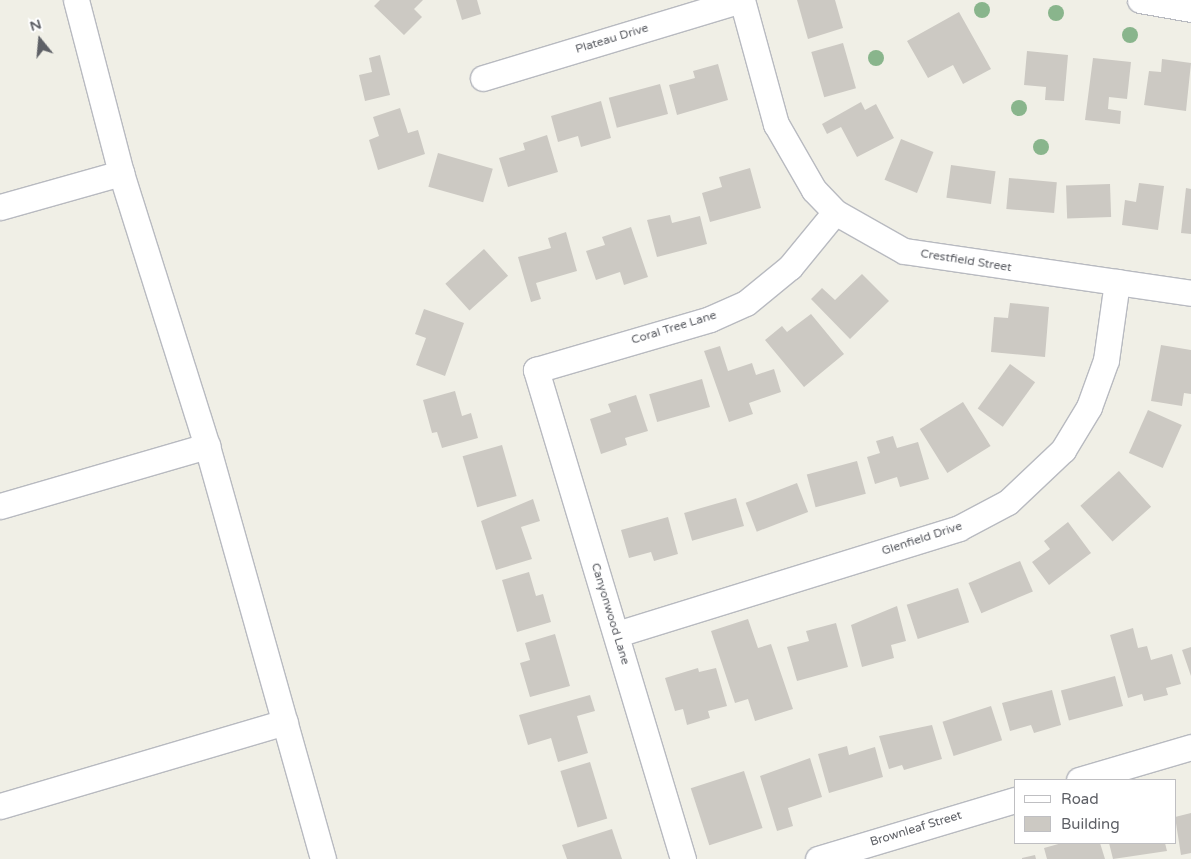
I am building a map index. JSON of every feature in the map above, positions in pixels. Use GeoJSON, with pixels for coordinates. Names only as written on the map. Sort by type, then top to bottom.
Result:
{"type":"FeatureCollection","features":[{"type":"Feature","properties":{"kind":"street"},"geometry":{"type":"LineString","coordinates":[[76,0],[121,173],[208,446],[323,859]]}},
{"type":"Feature","properties":{"kind":"street","name":"Plateau Drive"},"geometry":{"type":"LineString","coordinates":[[483,78],[742,0]]}},
{"type":"Feature","properties":{"kind":"street","name":"Crestfield Street"},"geometry":{"type":"LineString","coordinates":[[742,0],[776,124],[814,190],[835,212],[904,250],[1191,293]]}},
{"type":"Feature","properties":{"kind":"street"},"geometry":{"type":"LineString","coordinates":[[1140,0],[1191,9]]}},
{"type":"Feature","properties":{"kind":"street"},"geometry":{"type":"LineString","coordinates":[[0,207],[121,173]]}},
{"type":"Feature","properties":{"kind":"street","name":"Coral Tree Lane"},"geometry":{"type":"LineString","coordinates":[[536,370],[710,319],[746,303],[790,267],[835,212]]}},
{"type":"Feature","properties":{"kind":"street","name":"Glenfield Drive"},"geometry":{"type":"LineString","coordinates":[[617,634],[959,528],[1008,502],[1063,450],[1089,407],[1106,360],[1117,282]]}},
{"type":"Feature","properties":{"kind":"street","name":"Canyonwood Lane"},"geometry":{"type":"LineString","coordinates":[[536,370],[617,634],[682,859]]}},
{"type":"Feature","properties":{"kind":"street"},"geometry":{"type":"LineString","coordinates":[[0,506],[208,446]]}},
{"type":"Feature","properties":{"kind":"street"},"geometry":{"type":"LineString","coordinates":[[0,806],[285,722]]}},
{"type":"Feature","properties":{"kind":"street"},"geometry":{"type":"LineString","coordinates":[[1082,779],[1191,747]]}},
{"type":"Feature","properties":{"kind":"street","name":"Brownleaf Street"},"geometry":{"type":"LineString","coordinates":[[818,859],[1014,800]]}},
{"type":"Feature","properties":{"kind":"building"},"geometry":{"type":"Polygon","coordinates":[[[380,0],[423,0],[414,9],[422,17],[404,35],[374,6],[380,0]]]}},
{"type":"Feature","properties":{"kind":"building"},"geometry":{"type":"Polygon","coordinates":[[[456,0],[477,0],[481,14],[462,20],[456,0]]]}},
{"type":"Feature","properties":{"kind":"building"},"geometry":{"type":"Polygon","coordinates":[[[797,0],[835,0],[843,28],[808,39],[797,0]]]}},
{"type":"Feature","properties":{"kind":"building"},"geometry":{"type":"Polygon","coordinates":[[[959,12],[991,69],[963,84],[953,65],[928,78],[907,41],[959,12]]]}},
{"type":"Feature","properties":{"kind":"building"},"geometry":{"type":"Polygon","coordinates":[[[843,43],[856,88],[824,97],[811,52],[843,43]]]}},
{"type":"Feature","properties":{"kind":"building"},"geometry":{"type":"Polygon","coordinates":[[[1027,51],[1068,55],[1064,101],[1045,100],[1046,87],[1024,85],[1027,51]]]}},
{"type":"Feature","properties":{"kind":"building"},"geometry":{"type":"Polygon","coordinates":[[[380,55],[390,95],[365,101],[359,75],[372,72],[369,58],[380,55]]]}},
{"type":"Feature","properties":{"kind":"building"},"geometry":{"type":"Polygon","coordinates":[[[1093,58],[1131,62],[1127,99],[1109,97],[1108,109],[1121,111],[1120,124],[1085,120],[1093,58]]]}},
{"type":"Feature","properties":{"kind":"building"},"geometry":{"type":"Polygon","coordinates":[[[1162,59],[1191,63],[1186,111],[1144,105],[1149,71],[1161,72],[1162,59]]]}},
{"type":"Feature","properties":{"kind":"building"},"geometry":{"type":"Polygon","coordinates":[[[718,64],[728,100],[677,115],[669,85],[695,78],[693,71],[718,64]]]}},
{"type":"Feature","properties":{"kind":"building"},"geometry":{"type":"Polygon","coordinates":[[[660,84],[668,114],[617,128],[609,98],[660,84]]]}},
{"type":"Feature","properties":{"kind":"building"},"geometry":{"type":"Polygon","coordinates":[[[601,101],[611,138],[581,147],[578,136],[558,142],[551,116],[601,101]]]}},
{"type":"Feature","properties":{"kind":"building"},"geometry":{"type":"Polygon","coordinates":[[[861,102],[865,110],[876,104],[894,138],[857,157],[841,127],[827,134],[822,124],[861,102]]]}},
{"type":"Feature","properties":{"kind":"building"},"geometry":{"type":"Polygon","coordinates":[[[400,108],[408,133],[418,130],[425,154],[378,170],[369,140],[379,136],[373,117],[400,108]]]}},
{"type":"Feature","properties":{"kind":"building"},"geometry":{"type":"Polygon","coordinates":[[[547,135],[558,172],[508,187],[499,158],[525,150],[523,143],[547,135]]]}},
{"type":"Feature","properties":{"kind":"building"},"geometry":{"type":"Polygon","coordinates":[[[901,139],[933,152],[917,193],[885,180],[901,139]]]}},
{"type":"Feature","properties":{"kind":"building"},"geometry":{"type":"Polygon","coordinates":[[[438,153],[493,169],[483,202],[428,187],[438,153]]]}},
{"type":"Feature","properties":{"kind":"building"},"geometry":{"type":"Polygon","coordinates":[[[951,165],[996,171],[991,204],[946,198],[951,165]]]}},
{"type":"Feature","properties":{"kind":"building"},"geometry":{"type":"Polygon","coordinates":[[[750,168],[761,208],[710,222],[702,193],[722,187],[719,177],[750,168]]]}},
{"type":"Feature","properties":{"kind":"building"},"geometry":{"type":"Polygon","coordinates":[[[1009,178],[1057,182],[1054,213],[1006,209],[1009,178]]]}},
{"type":"Feature","properties":{"kind":"building"},"geometry":{"type":"Polygon","coordinates":[[[1139,183],[1164,186],[1158,230],[1122,225],[1125,200],[1136,202],[1139,183]]]}},
{"type":"Feature","properties":{"kind":"building"},"geometry":{"type":"Polygon","coordinates":[[[1110,184],[1111,217],[1067,219],[1066,186],[1110,184]]]}},
{"type":"Feature","properties":{"kind":"building"},"geometry":{"type":"Polygon","coordinates":[[[1186,188],[1191,189],[1191,234],[1181,233],[1186,188]]]}},
{"type":"Feature","properties":{"kind":"building"},"geometry":{"type":"Polygon","coordinates":[[[670,215],[672,223],[700,216],[707,244],[657,257],[647,220],[670,215]]]}},
{"type":"Feature","properties":{"kind":"building"},"geometry":{"type":"Polygon","coordinates":[[[631,227],[648,277],[624,285],[620,272],[596,280],[586,251],[605,245],[602,237],[631,227]]]}},
{"type":"Feature","properties":{"kind":"building"},"geometry":{"type":"Polygon","coordinates":[[[566,232],[577,271],[536,283],[541,299],[531,302],[518,257],[551,248],[548,238],[566,232]]]}},
{"type":"Feature","properties":{"kind":"building"},"geometry":{"type":"Polygon","coordinates":[[[484,249],[508,276],[469,311],[445,284],[484,249]]]}},
{"type":"Feature","properties":{"kind":"building"},"geometry":{"type":"Polygon","coordinates":[[[862,274],[889,301],[850,339],[811,299],[822,288],[835,300],[862,274]]]}},
{"type":"Feature","properties":{"kind":"building"},"geometry":{"type":"Polygon","coordinates":[[[1010,303],[1049,307],[1045,357],[991,352],[994,317],[1008,318],[1010,303]]]}},
{"type":"Feature","properties":{"kind":"building"},"geometry":{"type":"Polygon","coordinates":[[[424,309],[464,323],[445,376],[416,365],[426,338],[415,334],[424,309]]]}},
{"type":"Feature","properties":{"kind":"building"},"geometry":{"type":"Polygon","coordinates":[[[811,314],[844,354],[804,387],[765,340],[782,326],[787,332],[811,314]]]}},
{"type":"Feature","properties":{"kind":"building"},"geometry":{"type":"Polygon","coordinates":[[[1161,345],[1191,350],[1191,394],[1184,393],[1182,406],[1151,401],[1161,345]]]}},
{"type":"Feature","properties":{"kind":"building"},"geometry":{"type":"Polygon","coordinates":[[[720,346],[728,371],[752,363],[756,375],[774,369],[781,392],[749,403],[753,414],[729,422],[704,351],[720,346]]]}},
{"type":"Feature","properties":{"kind":"building"},"geometry":{"type":"Polygon","coordinates":[[[1010,364],[1035,382],[1003,427],[978,408],[1010,364]]]}},
{"type":"Feature","properties":{"kind":"building"},"geometry":{"type":"Polygon","coordinates":[[[702,379],[710,407],[657,422],[649,394],[702,379]]]}},
{"type":"Feature","properties":{"kind":"building"},"geometry":{"type":"Polygon","coordinates":[[[455,391],[462,416],[471,413],[478,438],[442,448],[437,432],[432,433],[423,400],[455,391]]]}},
{"type":"Feature","properties":{"kind":"building"},"geometry":{"type":"Polygon","coordinates":[[[636,395],[648,431],[625,438],[627,445],[601,454],[590,419],[611,412],[608,404],[636,395]]]}},
{"type":"Feature","properties":{"kind":"building"},"geometry":{"type":"Polygon","coordinates":[[[963,402],[991,446],[947,473],[920,429],[963,402]]]}},
{"type":"Feature","properties":{"kind":"building"},"geometry":{"type":"Polygon","coordinates":[[[1148,410],[1182,425],[1163,468],[1129,453],[1148,410]]]}},
{"type":"Feature","properties":{"kind":"building"},"geometry":{"type":"Polygon","coordinates":[[[893,436],[897,448],[918,442],[929,479],[900,487],[897,477],[875,484],[867,457],[880,453],[876,441],[893,436]]]}},
{"type":"Feature","properties":{"kind":"building"},"geometry":{"type":"Polygon","coordinates":[[[502,445],[517,496],[477,507],[463,456],[502,445]]]}},
{"type":"Feature","properties":{"kind":"building"},"geometry":{"type":"Polygon","coordinates":[[[857,461],[866,494],[816,507],[807,474],[857,461]]]}},
{"type":"Feature","properties":{"kind":"building"},"geometry":{"type":"Polygon","coordinates":[[[1119,471],[1151,507],[1112,541],[1080,506],[1119,471]]]}},
{"type":"Feature","properties":{"kind":"building"},"geometry":{"type":"Polygon","coordinates":[[[797,483],[808,512],[757,532],[746,503],[797,483]]]}},
{"type":"Feature","properties":{"kind":"building"},"geometry":{"type":"Polygon","coordinates":[[[736,498],[744,526],[692,541],[684,513],[736,498]]]}},
{"type":"Feature","properties":{"kind":"building"},"geometry":{"type":"Polygon","coordinates":[[[533,499],[540,521],[521,527],[532,559],[496,570],[481,521],[533,499]]]}},
{"type":"Feature","properties":{"kind":"building"},"geometry":{"type":"Polygon","coordinates":[[[668,517],[678,554],[654,561],[651,552],[629,558],[621,530],[668,517]]]}},
{"type":"Feature","properties":{"kind":"building"},"geometry":{"type":"Polygon","coordinates":[[[1068,522],[1091,553],[1049,585],[1032,562],[1050,549],[1044,541],[1068,522]]]}},
{"type":"Feature","properties":{"kind":"building"},"geometry":{"type":"Polygon","coordinates":[[[1020,561],[1033,591],[981,613],[968,583],[1020,561]]]}},
{"type":"Feature","properties":{"kind":"building"},"geometry":{"type":"Polygon","coordinates":[[[529,572],[536,596],[543,594],[551,622],[517,632],[502,580],[529,572]]]}},
{"type":"Feature","properties":{"kind":"building"},"geometry":{"type":"Polygon","coordinates":[[[958,588],[969,622],[918,639],[907,605],[958,588]]]}},
{"type":"Feature","properties":{"kind":"building"},"geometry":{"type":"Polygon","coordinates":[[[897,606],[906,641],[891,645],[894,658],[862,667],[851,625],[897,606]]]}},
{"type":"Feature","properties":{"kind":"building"},"geometry":{"type":"Polygon","coordinates":[[[748,619],[758,648],[771,644],[793,709],[755,721],[748,699],[735,703],[711,631],[748,619]]]}},
{"type":"Feature","properties":{"kind":"building"},"geometry":{"type":"Polygon","coordinates":[[[836,623],[848,667],[797,681],[787,647],[809,641],[806,631],[836,623]]]}},
{"type":"Feature","properties":{"kind":"building"},"geometry":{"type":"Polygon","coordinates":[[[1133,628],[1138,648],[1147,646],[1151,660],[1172,654],[1181,684],[1166,688],[1168,695],[1144,701],[1142,694],[1128,698],[1110,635],[1133,628]]]}},
{"type":"Feature","properties":{"kind":"building"},"geometry":{"type":"Polygon","coordinates":[[[555,634],[570,686],[530,697],[520,663],[530,660],[525,643],[555,634]]]}},
{"type":"Feature","properties":{"kind":"building"},"geometry":{"type":"Polygon","coordinates":[[[1191,647],[1191,676],[1182,650],[1191,647]]]}},
{"type":"Feature","properties":{"kind":"building"},"geometry":{"type":"Polygon","coordinates":[[[698,668],[699,672],[716,668],[727,706],[708,711],[710,718],[687,725],[683,709],[675,711],[665,678],[698,668]]]}},
{"type":"Feature","properties":{"kind":"building"},"geometry":{"type":"Polygon","coordinates":[[[1115,676],[1123,706],[1069,720],[1061,690],[1115,676]]]}},
{"type":"Feature","properties":{"kind":"building"},"geometry":{"type":"Polygon","coordinates":[[[1052,690],[1061,725],[1034,733],[1031,725],[1010,731],[1002,703],[1052,690]]]}},
{"type":"Feature","properties":{"kind":"building"},"geometry":{"type":"Polygon","coordinates":[[[590,695],[595,711],[577,716],[588,753],[558,762],[551,738],[528,745],[519,715],[590,695]]]}},
{"type":"Feature","properties":{"kind":"building"},"geometry":{"type":"Polygon","coordinates":[[[991,706],[1002,740],[954,756],[942,722],[991,706]]]}},
{"type":"Feature","properties":{"kind":"building"},"geometry":{"type":"Polygon","coordinates":[[[932,725],[942,759],[904,770],[902,765],[889,769],[879,736],[932,725]]]}},
{"type":"Feature","properties":{"kind":"building"},"geometry":{"type":"Polygon","coordinates":[[[847,746],[849,755],[875,747],[883,777],[829,793],[818,754],[847,746]]]}},
{"type":"Feature","properties":{"kind":"building"},"geometry":{"type":"Polygon","coordinates":[[[810,758],[822,797],[788,808],[793,826],[777,831],[760,776],[810,758]]]}},
{"type":"Feature","properties":{"kind":"building"},"geometry":{"type":"Polygon","coordinates":[[[590,762],[607,818],[578,827],[560,771],[590,762]]]}},
{"type":"Feature","properties":{"kind":"building"},"geometry":{"type":"Polygon","coordinates":[[[744,771],[763,828],[709,845],[691,788],[744,771]]]}},
{"type":"Feature","properties":{"kind":"building"},"geometry":{"type":"Polygon","coordinates":[[[1191,813],[1191,853],[1181,855],[1176,817],[1191,813]]]}},
{"type":"Feature","properties":{"kind":"building"},"geometry":{"type":"Polygon","coordinates":[[[612,829],[622,859],[567,859],[562,845],[612,829]]]}},
{"type":"Feature","properties":{"kind":"building"},"geometry":{"type":"Polygon","coordinates":[[[1058,844],[1100,844],[1105,859],[1047,859],[1044,848],[1058,844]]]}},
{"type":"Feature","properties":{"kind":"building"},"geometry":{"type":"Polygon","coordinates":[[[1109,844],[1165,844],[1167,851],[1113,859],[1109,844]]]}},
{"type":"Feature","properties":{"kind":"building"},"geometry":{"type":"Polygon","coordinates":[[[1035,855],[1036,859],[1022,859],[1022,858],[1035,855]]]}}]}
